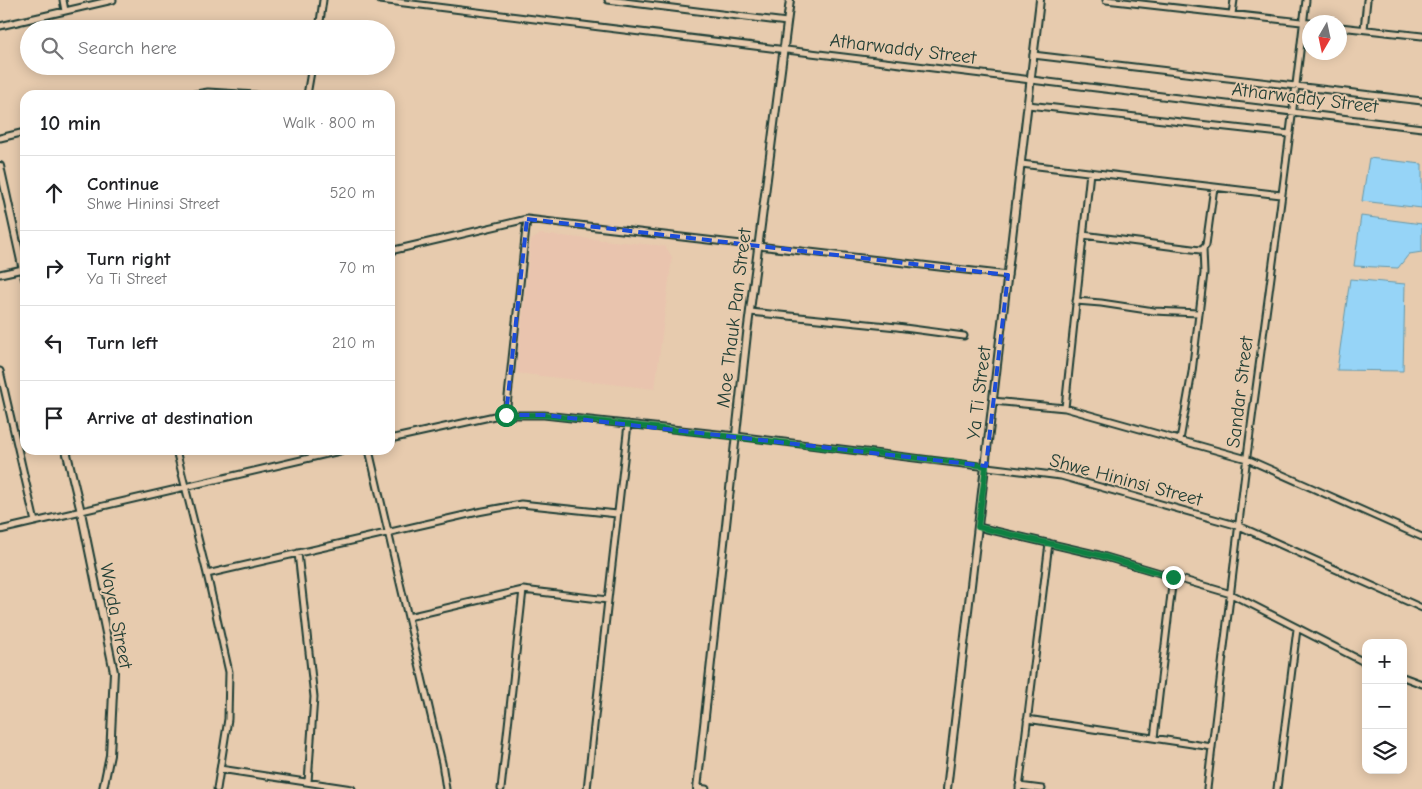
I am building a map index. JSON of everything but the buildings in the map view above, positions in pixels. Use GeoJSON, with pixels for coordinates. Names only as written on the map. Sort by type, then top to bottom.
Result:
{"type":"FeatureCollection","features":[{"type":"Feature","properties":{"kind":"street"},"geometry":{"type":"LineString","coordinates":[[62,0],[65,11]]}},
{"type":"Feature","properties":{"kind":"street"},"geometry":{"type":"LineString","coordinates":[[26,20],[113,0]]}},
{"type":"Feature","properties":{"kind":"street"},"geometry":{"type":"LineString","coordinates":[[320,20],[323,0]]}},
{"type":"Feature","properties":{"kind":"street","name":"Atharwaddy Street"},"geometry":{"type":"LineString","coordinates":[[380,0],[1422,128]]}},
{"type":"Feature","properties":{"kind":"street"},"geometry":{"type":"LineString","coordinates":[[608,0],[787,22]]}},
{"type":"Feature","properties":{"kind":"street","name":"Moe Thauk Pan Street"},"geometry":{"type":"LineString","coordinates":[[698,788],[757,248],[790,0]]}},
{"type":"Feature","properties":{"kind":"street","name":"Ya Ti Street"},"geometry":{"type":"LineString","coordinates":[[947,789],[1040,0]]}},
{"type":"Feature","properties":{"kind":"street"},"geometry":{"type":"LineString","coordinates":[[1106,0],[1302,22]]}},
{"type":"Feature","properties":{"kind":"street"},"geometry":{"type":"LineString","coordinates":[[1232,14],[1234,0]]}},
{"type":"Feature","properties":{"kind":"street","name":"Sandar Street"},"geometry":{"type":"LineString","coordinates":[[1306,0],[1307,15]]}},
{"type":"Feature","properties":{"kind":"street"},"geometry":{"type":"LineString","coordinates":[[1364,29],[1368,0]]}},
{"type":"Feature","properties":{"kind":"street"},"geometry":{"type":"LineString","coordinates":[[0,26],[20,21]]}},
{"type":"Feature","properties":{"kind":"street"},"geometry":{"type":"LineString","coordinates":[[1347,27],[1422,36]]}},
{"type":"Feature","properties":{"kind":"street","name":"Sandar Street"},"geometry":{"type":"LineString","coordinates":[[1207,789],[1247,458],[1281,195],[1302,52]]}},
{"type":"Feature","properties":{"kind":"street"},"geometry":{"type":"LineString","coordinates":[[1034,55],[1422,101]]}},
{"type":"Feature","properties":{"kind":"street"},"geometry":{"type":"LineString","coordinates":[[308,90],[310,75]]}},
{"type":"Feature","properties":{"kind":"street"},"geometry":{"type":"LineString","coordinates":[[1028,105],[1290,134]]}},
{"type":"Feature","properties":{"kind":"street"},"geometry":{"type":"LineString","coordinates":[[0,138],[20,133]]}},
{"type":"Feature","properties":{"kind":"street"},"geometry":{"type":"LineString","coordinates":[[1021,164],[1281,195]]}},
{"type":"Feature","properties":{"kind":"street"},"geometry":{"type":"LineString","coordinates":[[0,166],[20,256]]}},
{"type":"Feature","properties":{"kind":"street"},"geometry":{"type":"LineString","coordinates":[[1065,408],[1090,172]]}},
{"type":"Feature","properties":{"kind":"street"},"geometry":{"type":"LineString","coordinates":[[1180,440],[1192,372],[1204,273],[1203,250],[1206,246],[1214,187]]}},
{"type":"Feature","properties":{"kind":"street"},"geometry":{"type":"LineString","coordinates":[[506,415],[527,219]]}},
{"type":"Feature","properties":{"kind":"street"},"geometry":{"type":"LineString","coordinates":[[395,250],[527,219],[757,248],[1008,276]]}},
{"type":"Feature","properties":{"kind":"street"},"geometry":{"type":"LineString","coordinates":[[1083,235],[1203,250]]}},
{"type":"Feature","properties":{"kind":"street"},"geometry":{"type":"LineString","coordinates":[[0,274],[20,270]]}},
{"type":"Feature","properties":{"kind":"street"},"geometry":{"type":"LineString","coordinates":[[1076,301],[1154,311],[1198,313]]}},
{"type":"Feature","properties":{"kind":"street"},"geometry":{"type":"LineString","coordinates":[[750,312],[964,336]]}},
{"type":"Feature","properties":{"kind":"street"},"geometry":{"type":"LineString","coordinates":[[0,371],[35,522]]}},
{"type":"Feature","properties":{"kind":"street"},"geometry":{"type":"LineString","coordinates":[[993,401],[1065,408],[1247,458],[1422,537]]}},
{"type":"Feature","properties":{"kind":"street","name":"Shwe Hininsi Street"},"geometry":{"type":"LineString","coordinates":[[395,438],[499,415],[544,415],[736,436],[1061,476],[1239,526],[1422,608]]}},
{"type":"Feature","properties":{"kind":"street"},"geometry":{"type":"LineString","coordinates":[[587,789],[628,424]]}},
{"type":"Feature","properties":{"kind":"street","name":"Wayda Street"},"geometry":{"type":"LineString","coordinates":[[67,455],[114,672],[110,755],[103,789]]}},
{"type":"Feature","properties":{"kind":"street"},"geometry":{"type":"LineString","coordinates":[[177,455],[229,672],[228,719],[217,789]]}},
{"type":"Feature","properties":{"kind":"street"},"geometry":{"type":"LineString","coordinates":[[0,530],[323,455]]}},
{"type":"Feature","properties":{"kind":"street"},"geometry":{"type":"LineString","coordinates":[[370,455],[442,763],[446,789]]}},
{"type":"Feature","properties":{"kind":"street"},"geometry":{"type":"LineString","coordinates":[[207,574],[388,532],[521,504],[617,514]]}},
{"type":"Feature","properties":{"kind":"street"},"geometry":{"type":"LineString","coordinates":[[978,527],[1099,555],[1231,594],[1362,661]]}},
{"type":"Feature","properties":{"kind":"street"},"geometry":{"type":"LineString","coordinates":[[1042,789],[1019,787],[1049,544]]}},
{"type":"Feature","properties":{"kind":"street"},"geometry":{"type":"LineString","coordinates":[[298,553],[314,697],[308,782]]}},
{"type":"Feature","properties":{"kind":"street"},"geometry":{"type":"LineString","coordinates":[[1154,738],[1173,577]]}},
{"type":"Feature","properties":{"kind":"street"},"geometry":{"type":"LineString","coordinates":[[408,617],[523,590],[608,600]]}},
{"type":"Feature","properties":{"kind":"street"},"geometry":{"type":"LineString","coordinates":[[501,789],[523,590]]}},
{"type":"Feature","properties":{"kind":"street"},"geometry":{"type":"LineString","coordinates":[[1277,789],[1298,629]]}},
{"type":"Feature","properties":{"kind":"street"},"geometry":{"type":"LineString","coordinates":[[1407,678],[1422,684]]}},
{"type":"Feature","properties":{"kind":"street"},"geometry":{"type":"LineString","coordinates":[[1027,720],[1212,747]]}},
{"type":"Feature","properties":{"kind":"street"},"geometry":{"type":"LineString","coordinates":[[220,769],[352,789]]}},
{"type":"Feature","properties":{"kind":"street"},"geometry":{"type":"LineString","coordinates":[[698,788],[706,789]]}},
{"type":"Feature","properties":{"kind":"highlighted area"},"geometry":{"type":"Polygon","coordinates":[[[527,219],[1008,275],[986,466],[544,415],[506,415],[527,219]]]}},
{"type":"Feature","properties":{"kind":"shaded area"},"geometry":{"type":"Polygon","coordinates":[[[541,234],[665,246],[672,257],[655,389],[516,373],[531,240],[541,234]]]}},
{"type":"Feature","properties":{"kind":"water"},"geometry":{"type":"Polygon","coordinates":[[[1369,158],[1422,164],[1422,208],[1362,201],[1369,158]]]}},
{"type":"Feature","properties":{"kind":"water"},"geometry":{"type":"Polygon","coordinates":[[[1361,216],[1422,224],[1422,252],[1409,254],[1398,268],[1354,266],[1361,216]]]}},
{"type":"Feature","properties":{"kind":"water"},"geometry":{"type":"Polygon","coordinates":[[[1350,279],[1405,284],[1403,371],[1337,370],[1350,279]]]}},
{"type":"Feature","properties":{"kind":"route"},"geometry":{"type":"LineString","coordinates":[[506,415],[544,415],[986,466],[978,527],[1099,555],[1173,577]]}}]}
